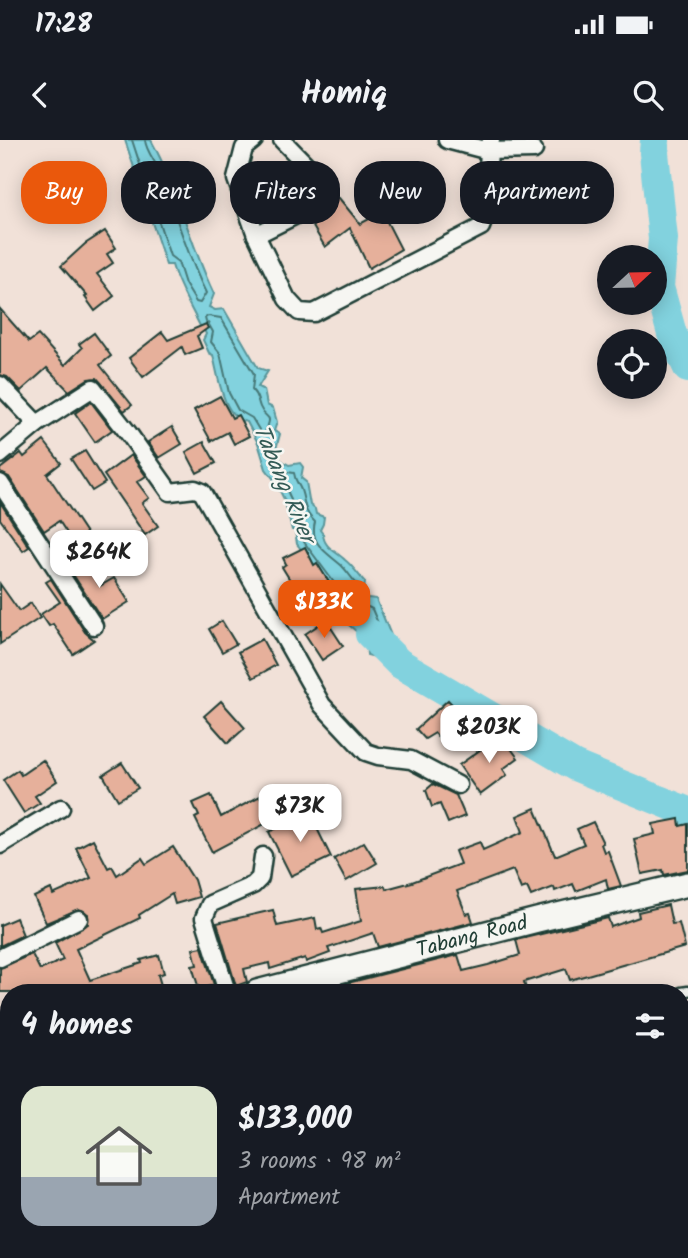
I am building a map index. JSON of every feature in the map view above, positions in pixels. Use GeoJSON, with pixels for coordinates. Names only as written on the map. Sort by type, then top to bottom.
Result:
{"type":"FeatureCollection","features":[{"type":"Feature","properties":{"kind":"main road","name":"Tabang Road"},"geometry":{"type":"LineString","coordinates":[[288,984],[688,884]]}},
{"type":"Feature","properties":{"kind":"street"},"geometry":{"type":"LineString","coordinates":[[254,140],[244,148],[236,179],[256,235],[287,299],[299,312],[314,313],[481,227],[487,207],[490,146]]}},
{"type":"Feature","properties":{"kind":"street"},"geometry":{"type":"LineString","coordinates":[[256,235],[306,210],[326,185],[282,140]]}},
{"type":"Feature","properties":{"kind":"street"},"geometry":{"type":"LineString","coordinates":[[447,140],[534,150]]}},
{"type":"Feature","properties":{"kind":"street"},"geometry":{"type":"LineString","coordinates":[[0,385],[37,425]]}},
{"type":"Feature","properties":{"kind":"street"},"geometry":{"type":"LineString","coordinates":[[0,455],[37,425],[93,388],[170,492],[195,489],[202,492],[322,705],[366,751],[378,756],[411,760],[458,785]]}},
{"type":"Feature","properties":{"kind":"street"},"geometry":{"type":"LineString","coordinates":[[0,483],[94,626]]}},
{"type":"Feature","properties":{"kind":"street"},"geometry":{"type":"LineString","coordinates":[[0,845],[61,808]]}},
{"type":"Feature","properties":{"kind":"street"},"geometry":{"type":"LineString","coordinates":[[225,984],[204,918],[210,904],[253,885],[260,878],[262,856]]}},
{"type":"Feature","properties":{"kind":"street"},"geometry":{"type":"LineString","coordinates":[[0,958],[79,919]]}},
{"type":"Feature","properties":{"kind":"water"},"geometry":{"type":"Polygon","coordinates":[[[125,140],[151,140],[161,161],[132,161],[125,140]]]}},
{"type":"Feature","properties":{"kind":"water"},"geometry":{"type":"Polygon","coordinates":[[[153,224],[186,224],[214,294],[209,307],[215,310],[224,309],[258,368],[268,371],[258,387],[264,390],[267,405],[273,408],[277,422],[274,431],[280,434],[276,449],[280,454],[279,459],[289,465],[300,463],[303,467],[301,478],[306,482],[310,505],[316,514],[324,517],[320,530],[324,539],[365,582],[364,592],[358,595],[356,600],[360,604],[368,598],[376,599],[395,645],[399,663],[367,655],[366,640],[349,625],[349,617],[297,544],[284,499],[266,469],[258,443],[247,422],[239,419],[227,405],[213,355],[209,353],[203,340],[206,334],[185,297],[172,265],[166,265],[153,224]]]}},
{"type":"Feature","properties":{"kind":"building"},"geometry":{"type":"Polygon","coordinates":[[[340,199],[354,217],[354,224],[388,224],[401,249],[369,268],[350,228],[325,247],[311,224],[340,224],[340,199]]]}},
{"type":"Feature","properties":{"kind":"building"},"geometry":{"type":"Polygon","coordinates":[[[105,231],[116,248],[107,254],[113,263],[97,274],[114,296],[95,311],[85,297],[87,296],[61,266],[85,244],[105,231]]]}},
{"type":"Feature","properties":{"kind":"building"},"geometry":{"type":"Polygon","coordinates":[[[0,309],[29,342],[38,335],[65,365],[82,348],[79,344],[94,333],[111,356],[100,365],[132,405],[124,411],[97,378],[88,379],[69,391],[47,368],[21,391],[7,377],[0,375],[0,309]]]}},
{"type":"Feature","properties":{"kind":"building"},"geometry":{"type":"Polygon","coordinates":[[[206,324],[208,328],[197,336],[202,348],[185,355],[182,347],[143,377],[129,358],[162,332],[168,340],[206,324]]]}},
{"type":"Feature","properties":{"kind":"building"},"geometry":{"type":"Polygon","coordinates":[[[220,396],[232,418],[238,415],[249,436],[234,444],[228,432],[211,441],[194,410],[220,396]]]}},
{"type":"Feature","properties":{"kind":"building"},"geometry":{"type":"Polygon","coordinates":[[[91,402],[112,430],[95,442],[75,413],[91,402]]]}},
{"type":"Feature","properties":{"kind":"building"},"geometry":{"type":"Polygon","coordinates":[[[172,427],[182,444],[159,458],[148,442],[172,427]]]}},
{"type":"Feature","properties":{"kind":"building"},"geometry":{"type":"Polygon","coordinates":[[[44,441],[61,463],[47,474],[88,536],[74,544],[59,521],[44,531],[9,477],[0,473],[0,469],[21,453],[24,457],[44,441]]]}},
{"type":"Feature","properties":{"kind":"building"},"geometry":{"type":"Polygon","coordinates":[[[204,442],[216,463],[197,473],[186,452],[204,442]]]}},
{"type":"Feature","properties":{"kind":"building"},"geometry":{"type":"Polygon","coordinates":[[[85,451],[105,483],[92,491],[71,459],[85,451]]]}},
{"type":"Feature","properties":{"kind":"building"},"geometry":{"type":"Polygon","coordinates":[[[131,455],[146,476],[137,482],[149,498],[142,503],[158,526],[145,535],[104,475],[131,455]]]}},
{"type":"Feature","properties":{"kind":"building"},"geometry":{"type":"Polygon","coordinates":[[[0,502],[29,547],[23,551],[0,519],[0,502]]]}},
{"type":"Feature","properties":{"kind":"building"},"geometry":{"type":"Polygon","coordinates":[[[305,547],[314,565],[317,563],[330,584],[303,601],[282,567],[286,564],[283,558],[305,547]]]}},
{"type":"Feature","properties":{"kind":"building"},"geometry":{"type":"Polygon","coordinates":[[[80,558],[100,586],[114,578],[129,602],[102,619],[68,567],[80,558]]]}},
{"type":"Feature","properties":{"kind":"building"},"geometry":{"type":"Polygon","coordinates":[[[51,579],[85,632],[94,640],[73,654],[53,624],[49,626],[41,614],[60,602],[46,582],[51,579]]]}},
{"type":"Feature","properties":{"kind":"building"},"geometry":{"type":"Polygon","coordinates":[[[0,584],[19,611],[31,603],[40,618],[0,644],[0,584]]]}},
{"type":"Feature","properties":{"kind":"building"},"geometry":{"type":"Polygon","coordinates":[[[326,620],[343,646],[322,660],[305,634],[326,620]]]}},
{"type":"Feature","properties":{"kind":"building"},"geometry":{"type":"Polygon","coordinates":[[[222,621],[236,644],[222,652],[209,629],[222,621]]]}},
{"type":"Feature","properties":{"kind":"building"},"geometry":{"type":"Polygon","coordinates":[[[262,639],[276,665],[253,678],[238,652],[262,639]]]}},
{"type":"Feature","properties":{"kind":"building"},"geometry":{"type":"Polygon","coordinates":[[[448,700],[471,725],[446,748],[435,733],[425,739],[416,729],[448,700]]]}},
{"type":"Feature","properties":{"kind":"building"},"geometry":{"type":"Polygon","coordinates":[[[221,701],[245,728],[228,743],[204,716],[221,701]]]}},
{"type":"Feature","properties":{"kind":"building"},"geometry":{"type":"Polygon","coordinates":[[[501,735],[518,758],[503,769],[507,775],[480,795],[459,765],[501,735]]]}},
{"type":"Feature","properties":{"kind":"building"},"geometry":{"type":"Polygon","coordinates":[[[43,760],[57,781],[35,796],[40,803],[24,813],[3,780],[18,770],[21,775],[43,760]]]}},
{"type":"Feature","properties":{"kind":"building"},"geometry":{"type":"Polygon","coordinates":[[[122,763],[138,788],[118,800],[103,775],[122,763]]]}},
{"type":"Feature","properties":{"kind":"building"},"geometry":{"type":"Polygon","coordinates":[[[433,784],[456,795],[465,816],[448,823],[440,804],[432,807],[426,790],[433,784]]]}},
{"type":"Feature","properties":{"kind":"building"},"geometry":{"type":"Polygon","coordinates":[[[211,795],[221,817],[260,796],[272,820],[212,852],[195,818],[199,816],[193,803],[211,795]]]}},
{"type":"Feature","properties":{"kind":"building"},"geometry":{"type":"Polygon","coordinates":[[[535,808],[555,856],[584,844],[577,829],[593,822],[603,843],[604,852],[608,851],[621,886],[608,889],[606,879],[576,891],[573,884],[555,891],[554,887],[531,896],[527,887],[521,889],[513,870],[457,891],[466,914],[470,913],[473,922],[378,947],[373,933],[328,948],[330,953],[306,962],[305,958],[270,969],[269,963],[244,969],[247,982],[235,984],[217,923],[273,910],[277,926],[315,918],[317,929],[321,928],[323,933],[361,921],[356,889],[385,886],[386,889],[460,864],[455,851],[480,842],[483,850],[523,832],[517,816],[535,808]]]}},
{"type":"Feature","properties":{"kind":"building"},"geometry":{"type":"Polygon","coordinates":[[[309,812],[331,857],[291,876],[269,832],[309,812]]]}},
{"type":"Feature","properties":{"kind":"building"},"geometry":{"type":"Polygon","coordinates":[[[679,819],[680,826],[688,824],[688,870],[664,875],[663,870],[642,874],[634,839],[655,834],[653,824],[679,819]]]}},
{"type":"Feature","properties":{"kind":"building"},"geometry":{"type":"Polygon","coordinates":[[[93,839],[108,868],[112,866],[117,875],[142,858],[146,864],[173,847],[194,880],[199,897],[175,904],[172,894],[139,915],[140,918],[76,949],[90,980],[159,955],[164,973],[158,975],[161,984],[0,984],[0,968],[32,954],[40,970],[63,960],[55,943],[88,924],[88,914],[79,909],[46,923],[34,897],[51,889],[53,895],[91,878],[76,848],[93,839]]]}},
{"type":"Feature","properties":{"kind":"building"},"geometry":{"type":"Polygon","coordinates":[[[364,842],[377,863],[346,881],[334,859],[364,842]]]}},
{"type":"Feature","properties":{"kind":"building"},"geometry":{"type":"Polygon","coordinates":[[[668,905],[672,924],[679,923],[685,947],[570,980],[566,969],[525,984],[344,984],[458,955],[463,971],[488,965],[520,955],[516,940],[608,918],[611,927],[639,917],[638,912],[668,905]]]}},
{"type":"Feature","properties":{"kind":"building"},"geometry":{"type":"Polygon","coordinates":[[[16,918],[23,935],[0,946],[0,925],[16,918]]]}},
{"type":"Feature","properties":{"kind":"building"},"geometry":{"type":"Polygon","coordinates":[[[202,947],[214,984],[197,984],[192,966],[197,965],[193,949],[202,947]]]}},
{"type":"Feature","properties":{"kind":"waterway","name":"Tabang River"},"geometry":{"type":"LineString","coordinates":[[655,140],[663,239],[659,287],[672,334],[688,368]]}},
{"type":"Feature","properties":{"kind":"waterway","name":"Tabang River"},"geometry":{"type":"LineString","coordinates":[[370,634],[399,663],[575,766],[688,812]]}}]}
